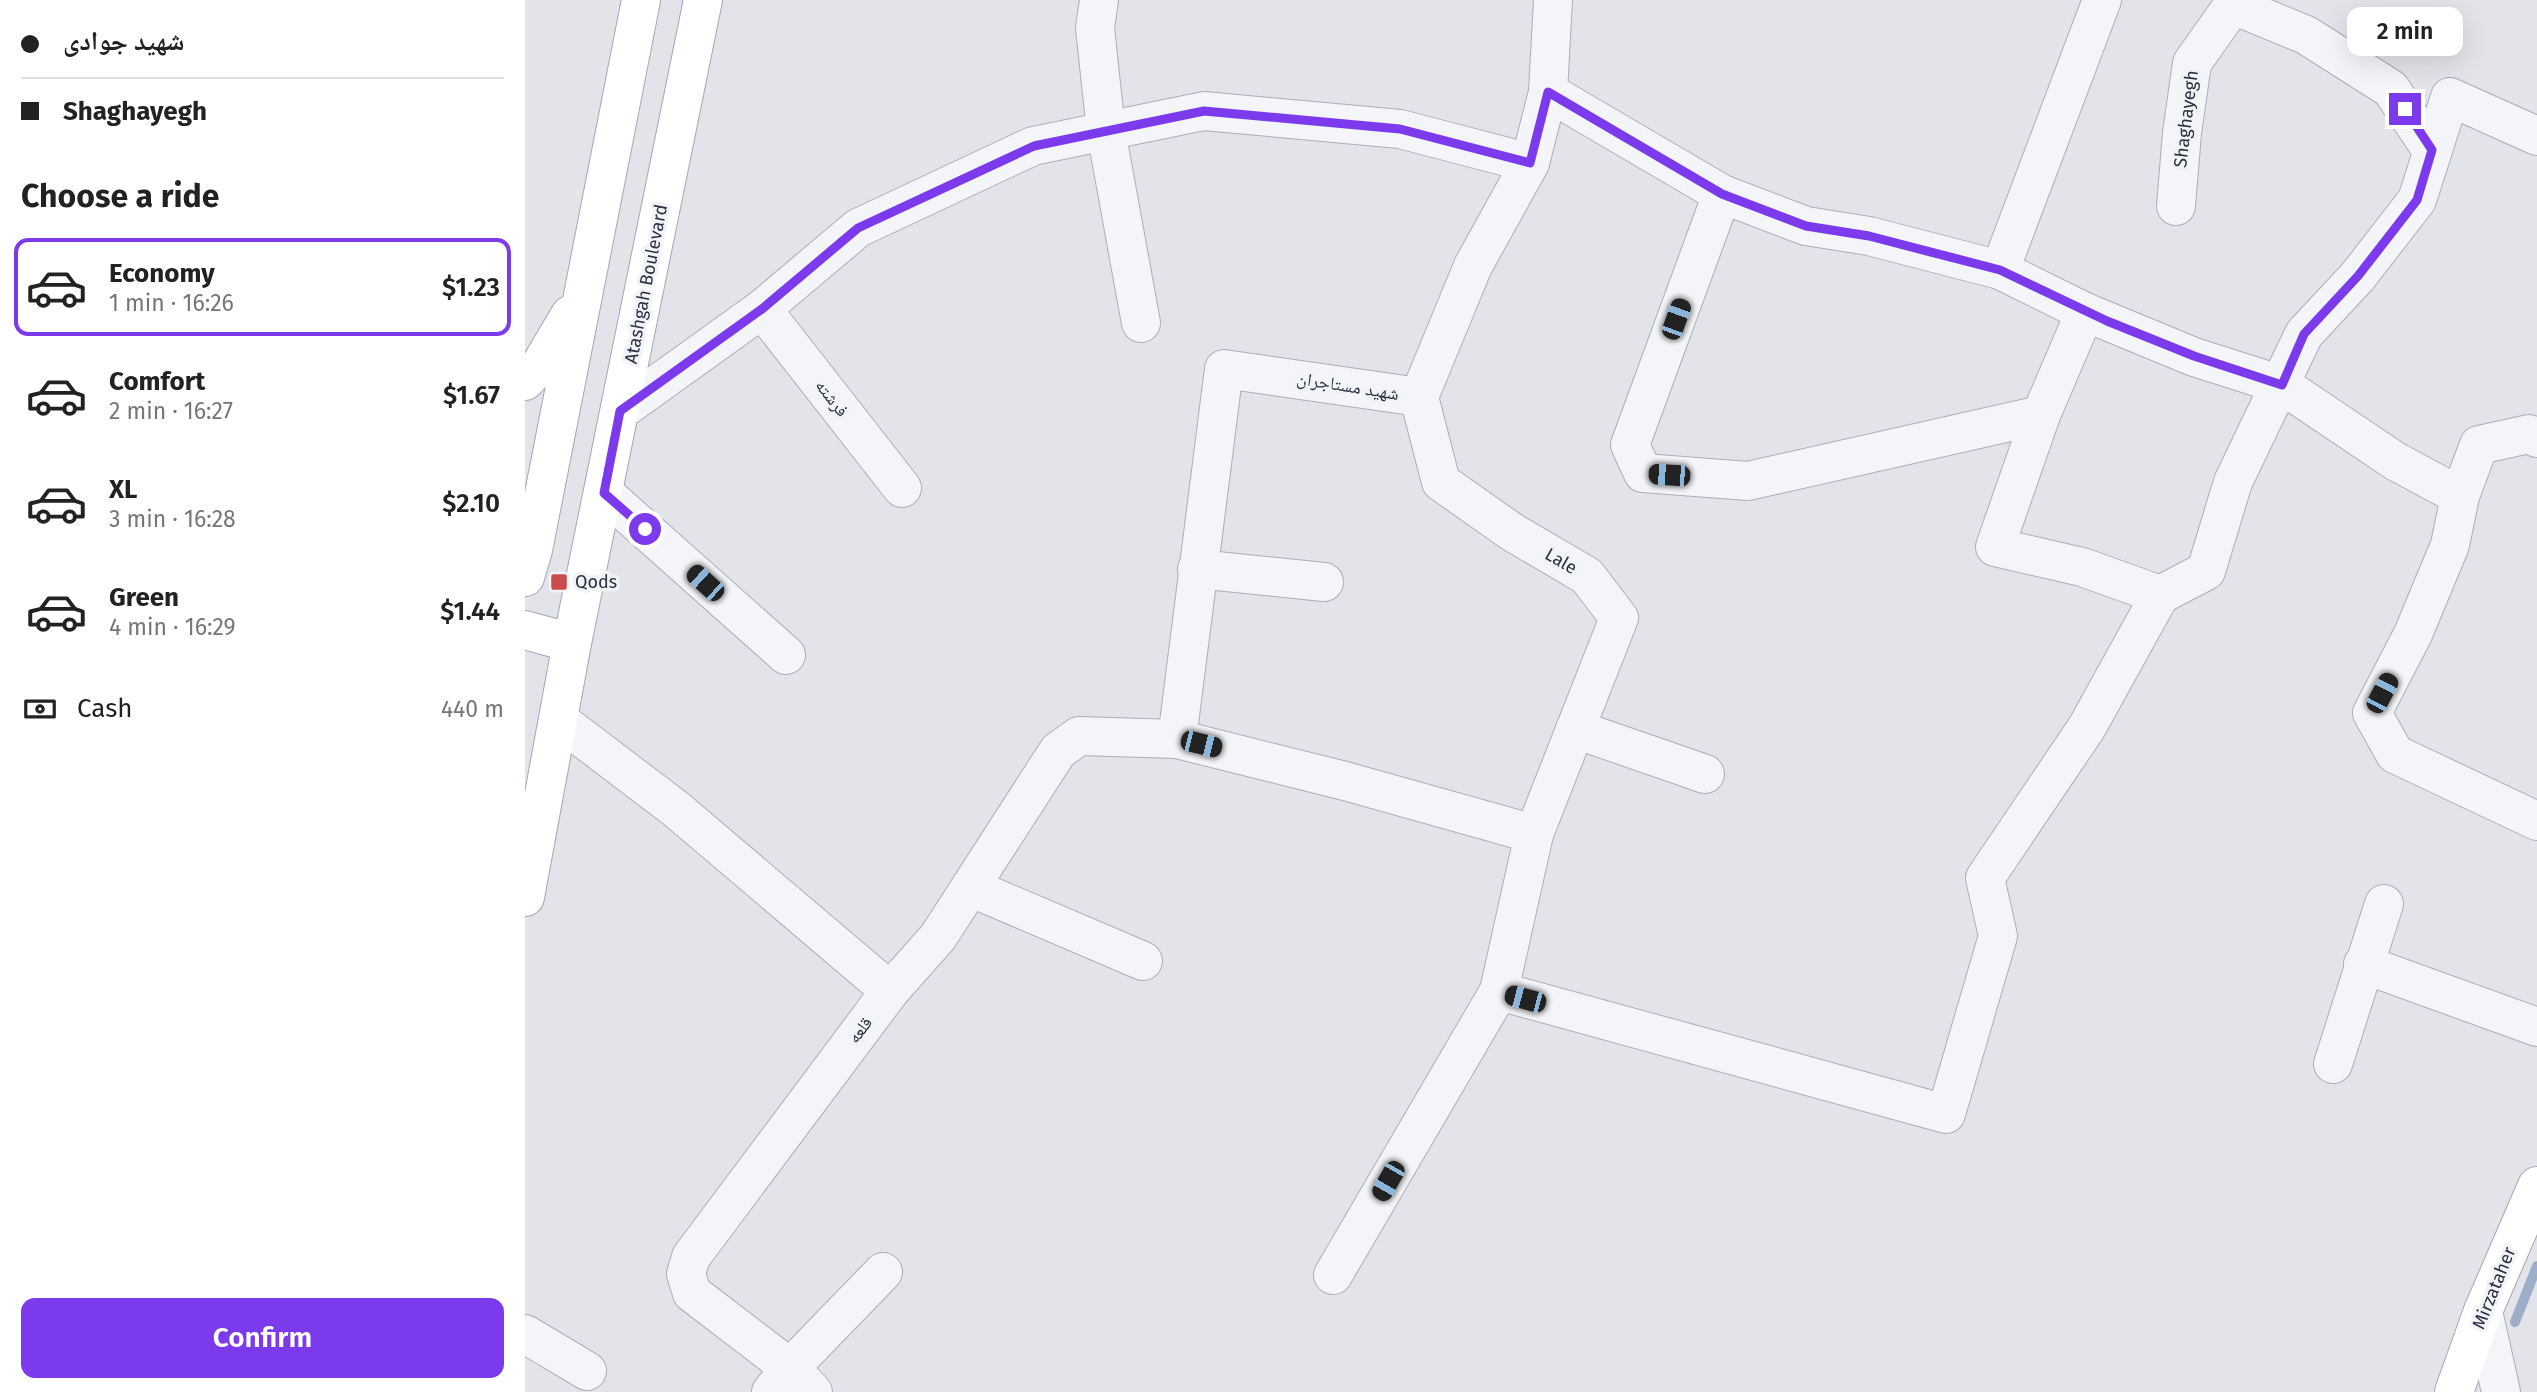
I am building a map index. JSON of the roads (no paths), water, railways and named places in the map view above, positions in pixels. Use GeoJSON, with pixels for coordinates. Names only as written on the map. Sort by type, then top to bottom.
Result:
{"type":"FeatureCollection","features":[{"type":"Feature","properties":{"kind":"main road"},"geometry":{"type":"LineString","coordinates":[[525,577],[533,550],[641,0]]}},
{"type":"Feature","properties":{"kind":"main road","name":"Atashgah Boulevard"},"geometry":{"type":"LineString","coordinates":[[525,897],[560,722],[572,643],[703,0]]}},
{"type":"Feature","properties":{"kind":"main road"},"geometry":{"type":"LineString","coordinates":[[525,382],[541,364],[585,289]]}},
{"type":"Feature","properties":{"kind":"main road"},"geometry":{"type":"LineString","coordinates":[[525,630],[572,643]]}},
{"type":"Feature","properties":{"kind":"main road","name":"Mirzataher"},"geometry":{"type":"LineString","coordinates":[[2454,1392],[2483,1311],[2537,1186]]}},
{"type":"Feature","properties":{"kind":"street"},"geometry":{"type":"LineString","coordinates":[[1099,0],[1095,28],[1106,131],[1141,323]]}},
{"type":"Feature","properties":{"kind":"street","name":"شهید مستاجران"},"geometry":{"type":"LineString","coordinates":[[1177,738],[1224,369],[1419,397],[1473,266],[1530,163],[1548,92],[1553,0]]}},
{"type":"Feature","properties":{"kind":"street"},"geometry":{"type":"LineString","coordinates":[[2000,270],[2102,0]]}},
{"type":"Feature","properties":{"kind":"street","name":"Shaghayegh"},"geometry":{"type":"LineString","coordinates":[[2176,206],[2182,133],[2192,63],[2233,5],[2306,35],[2391,89],[2432,150]]}},
{"type":"Feature","properties":{"kind":"street"},"geometry":{"type":"LineString","coordinates":[[1548,92],[1722,194],[1806,226],[1869,236],[2000,270],[2085,312],[2194,356],[2282,385],[2395,461],[2460,495]]}},
{"type":"Feature","properties":{"kind":"street"},"geometry":{"type":"LineString","coordinates":[[1499,991],[1946,1114],[1998,936],[1985,878],[2087,727],[2160,595],[2206,571],[2233,482],[2282,385],[2304,334],[2358,276],[2417,200],[2450,97],[2537,136]]}},
{"type":"Feature","properties":{"kind":"street"},"geometry":{"type":"LineString","coordinates":[[620,411],[762,309],[858,228],[1034,146],[1204,111],[1400,129],[1530,163]]}},
{"type":"Feature","properties":{"kind":"street"},"geometry":{"type":"LineString","coordinates":[[1722,194],[1630,445],[1643,473],[1748,481],[2041,415]]}},
{"type":"Feature","properties":{"kind":"street","name":"فرشته"},"geometry":{"type":"LineString","coordinates":[[762,309],[902,488]]}},
{"type":"Feature","properties":{"kind":"street"},"geometry":{"type":"LineString","coordinates":[[2085,312],[2041,415],[1995,547],[2082,567],[2160,595]]}},
{"type":"Feature","properties":{"kind":"street","name":"Lale"},"geometry":{"type":"LineString","coordinates":[[1333,1275],[1499,991],[1534,834],[1619,618],[1587,576],[1512,533],[1441,482],[1419,397]]}},
{"type":"Feature","properties":{"kind":"street"},"geometry":{"type":"LineString","coordinates":[[2537,438],[2529,434],[2479,445],[2460,495],[2450,544],[2413,634],[2372,713],[2395,754],[2537,821]]}},
{"type":"Feature","properties":{"kind":"street"},"geometry":{"type":"LineString","coordinates":[[604,493],[786,655]]}},
{"type":"Feature","properties":{"kind":"street"},"geometry":{"type":"LineString","coordinates":[[1198,569],[1324,582]]}},
{"type":"Feature","properties":{"kind":"street"},"geometry":{"type":"LineString","coordinates":[[560,722],[676,809],[890,991]]}},
{"type":"Feature","properties":{"kind":"street"},"geometry":{"type":"LineString","coordinates":[[1575,729],[1705,774]]}},
{"type":"Feature","properties":{"kind":"street","name":"قلعه"},"geometry":{"type":"LineString","coordinates":[[791,1384],[692,1293],[686,1274],[691,1257],[890,991],[938,937],[1058,751],[1079,736],[1177,738],[1345,781],[1534,834]]}},
{"type":"Feature","properties":{"kind":"street"},"geometry":{"type":"LineString","coordinates":[[972,888],[1143,961]]}},
{"type":"Feature","properties":{"kind":"street"},"geometry":{"type":"LineString","coordinates":[[2333,1064],[2384,904]]}},
{"type":"Feature","properties":{"kind":"street"},"geometry":{"type":"LineString","coordinates":[[2363,964],[2537,1027]]}},
{"type":"Feature","properties":{"kind":"street"},"geometry":{"type":"LineString","coordinates":[[791,1384],[883,1272]]}},
{"type":"Feature","properties":{"kind":"street"},"geometry":{"type":"LineString","coordinates":[[2483,1311],[2501,1392]]}},
{"type":"Feature","properties":{"kind":"street"},"geometry":{"type":"LineString","coordinates":[[525,1334],[587,1371]]}},
{"type":"Feature","properties":{"kind":"waterway"},"geometry":{"type":"LineString","coordinates":[[2515,1322],[2537,1266]]}},
{"type":"Feature","properties":{"kind":"place","name":"Qods"},"geometry":{"type":"Point","coordinates":[559,582]}}]}
